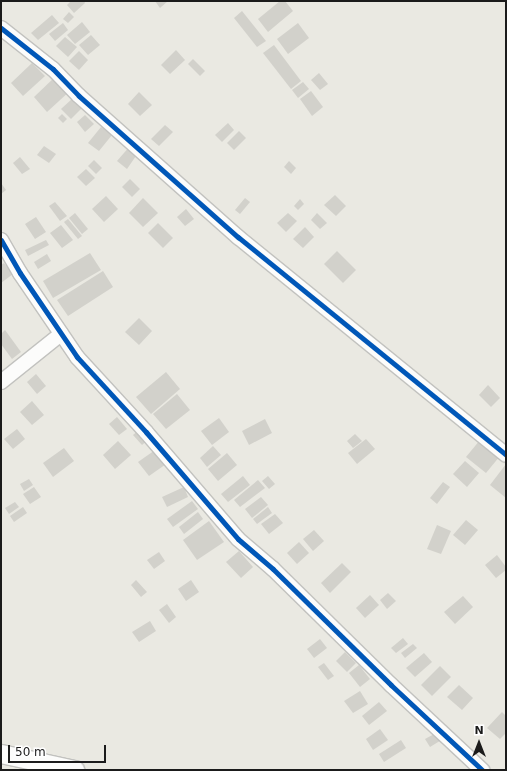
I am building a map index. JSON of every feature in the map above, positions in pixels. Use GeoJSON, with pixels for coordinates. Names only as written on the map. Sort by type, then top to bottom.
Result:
{"type":"FeatureCollection","features":[{"type":"Feature","properties":{"kind":"street"},"geometry":{"type":"LineString","coordinates":[[1,28],[52,69],[79,96],[238,237],[506,455]]}},
{"type":"Feature","properties":{"kind":"street"},"geometry":{"type":"LineString","coordinates":[[1,240],[20,273],[76,357],[146,432],[238,539],[274,569],[390,685],[482,770]]}},
{"type":"Feature","properties":{"kind":"street"},"geometry":{"type":"LineString","coordinates":[[1,382],[61,334]]}},
{"type":"Feature","properties":{"kind":"street"},"geometry":{"type":"LineString","coordinates":[[1,754],[75,770]]}},
{"type":"Feature","properties":{"kind":"building"},"geometry":{"type":"Polygon","coordinates":[[[71,1],[84,1],[85,3],[74,13],[67,5],[71,1]]]}},
{"type":"Feature","properties":{"kind":"building"},"geometry":{"type":"Polygon","coordinates":[[[155,1],[168,1],[160,8],[155,1]]]}},
{"type":"Feature","properties":{"kind":"building"},"geometry":{"type":"Polygon","coordinates":[[[280,1],[285,1],[293,11],[268,32],[258,19],[280,1]]]}},
{"type":"Feature","properties":{"kind":"building"},"geometry":{"type":"Polygon","coordinates":[[[242,11],[266,41],[257,47],[234,18],[242,11]]]}},
{"type":"Feature","properties":{"kind":"building"},"geometry":{"type":"Polygon","coordinates":[[[69,12],[74,17],[68,23],[63,19],[69,12]]]}},
{"type":"Feature","properties":{"kind":"building"},"geometry":{"type":"Polygon","coordinates":[[[52,15],[59,23],[38,40],[31,33],[52,15]]]}},
{"type":"Feature","properties":{"kind":"building"},"geometry":{"type":"Polygon","coordinates":[[[82,22],[90,32],[75,44],[67,35],[82,22]]]}},
{"type":"Feature","properties":{"kind":"building"},"geometry":{"type":"Polygon","coordinates":[[[63,23],[68,30],[55,41],[49,34],[63,23]]]}},
{"type":"Feature","properties":{"kind":"building"},"geometry":{"type":"Polygon","coordinates":[[[298,23],[309,38],[288,54],[277,39],[298,23]]]}},
{"type":"Feature","properties":{"kind":"building"},"geometry":{"type":"Polygon","coordinates":[[[91,35],[100,45],[88,55],[79,45],[91,35]]]}},
{"type":"Feature","properties":{"kind":"building"},"geometry":{"type":"Polygon","coordinates":[[[65,37],[77,47],[68,57],[56,46],[65,37]]]}},
{"type":"Feature","properties":{"kind":"building"},"geometry":{"type":"Polygon","coordinates":[[[274,45],[301,81],[291,89],[263,53],[274,45]]]}},
{"type":"Feature","properties":{"kind":"building"},"geometry":{"type":"Polygon","coordinates":[[[176,50],[185,60],[170,74],[161,65],[176,50]]]}},
{"type":"Feature","properties":{"kind":"building"},"geometry":{"type":"Polygon","coordinates":[[[79,51],[88,60],[79,70],[69,61],[79,51]]]}},
{"type":"Feature","properties":{"kind":"building"},"geometry":{"type":"Polygon","coordinates":[[[193,59],[205,71],[200,76],[188,64],[193,59]]]}},
{"type":"Feature","properties":{"kind":"building"},"geometry":{"type":"Polygon","coordinates":[[[32,63],[45,76],[23,96],[11,83],[32,63]]]}},
{"type":"Feature","properties":{"kind":"building"},"geometry":{"type":"Polygon","coordinates":[[[319,73],[328,84],[320,90],[311,80],[319,73]]]}},
{"type":"Feature","properties":{"kind":"building"},"geometry":{"type":"Polygon","coordinates":[[[57,75],[71,90],[47,112],[34,97],[57,75]]]}},
{"type":"Feature","properties":{"kind":"building"},"geometry":{"type":"Polygon","coordinates":[[[303,82],[309,89],[298,98],[292,90],[303,82]]]}},
{"type":"Feature","properties":{"kind":"building"},"geometry":{"type":"Polygon","coordinates":[[[311,91],[323,107],[312,116],[300,99],[311,91]]]}},
{"type":"Feature","properties":{"kind":"building"},"geometry":{"type":"Polygon","coordinates":[[[139,92],[152,105],[140,116],[128,104],[139,92]]]}},
{"type":"Feature","properties":{"kind":"building"},"geometry":{"type":"Polygon","coordinates":[[[73,98],[82,108],[71,119],[61,109],[73,98]]]}},
{"type":"Feature","properties":{"kind":"building"},"geometry":{"type":"Polygon","coordinates":[[[62,114],[67,119],[63,123],[58,118],[62,114]]]}},
{"type":"Feature","properties":{"kind":"building"},"geometry":{"type":"Polygon","coordinates":[[[85,115],[94,124],[85,132],[77,122],[85,115]]]}},
{"type":"Feature","properties":{"kind":"building"},"geometry":{"type":"Polygon","coordinates":[[[228,123],[234,130],[222,142],[215,135],[228,123]]]}},
{"type":"Feature","properties":{"kind":"building"},"geometry":{"type":"Polygon","coordinates":[[[165,125],[173,132],[159,146],[151,139],[165,125]]]}},
{"type":"Feature","properties":{"kind":"building"},"geometry":{"type":"Polygon","coordinates":[[[101,127],[112,135],[99,151],[88,143],[101,127]]]}},
{"type":"Feature","properties":{"kind":"building"},"geometry":{"type":"Polygon","coordinates":[[[239,131],[246,138],[234,150],[227,143],[239,131]]]}},
{"type":"Feature","properties":{"kind":"building"},"geometry":{"type":"Polygon","coordinates":[[[44,146],[56,154],[49,163],[37,155],[44,146]]]}},
{"type":"Feature","properties":{"kind":"building"},"geometry":{"type":"Polygon","coordinates":[[[130,146],[138,153],[127,169],[117,161],[130,146]]]}},
{"type":"Feature","properties":{"kind":"building"},"geometry":{"type":"Polygon","coordinates":[[[20,157],[30,169],[22,174],[13,163],[20,157]]]}},
{"type":"Feature","properties":{"kind":"building"},"geometry":{"type":"Polygon","coordinates":[[[94,160],[102,168],[96,174],[88,166],[94,160]]]}},
{"type":"Feature","properties":{"kind":"building"},"geometry":{"type":"Polygon","coordinates":[[[289,161],[296,168],[291,174],[284,167],[289,161]]]}},
{"type":"Feature","properties":{"kind":"building"},"geometry":{"type":"Polygon","coordinates":[[[86,169],[95,178],[86,186],[77,177],[86,169]]]}},
{"type":"Feature","properties":{"kind":"building"},"geometry":{"type":"Polygon","coordinates":[[[130,179],[140,189],[132,197],[122,187],[130,179]]]}},
{"type":"Feature","properties":{"kind":"building"},"geometry":{"type":"Polygon","coordinates":[[[1,183],[6,190],[1,194],[1,183]]]}},
{"type":"Feature","properties":{"kind":"building"},"geometry":{"type":"Polygon","coordinates":[[[335,195],[346,206],[336,216],[324,205],[335,195]]]}},
{"type":"Feature","properties":{"kind":"building"},"geometry":{"type":"Polygon","coordinates":[[[106,196],[118,209],[104,222],[92,209],[106,196]]]}},
{"type":"Feature","properties":{"kind":"building"},"geometry":{"type":"Polygon","coordinates":[[[143,198],[158,213],[143,227],[129,213],[143,198]]]}},
{"type":"Feature","properties":{"kind":"building"},"geometry":{"type":"Polygon","coordinates":[[[245,198],[250,202],[240,214],[235,210],[245,198]]]}},
{"type":"Feature","properties":{"kind":"building"},"geometry":{"type":"Polygon","coordinates":[[[300,199],[304,204],[298,210],[294,206],[300,199]]]}},
{"type":"Feature","properties":{"kind":"building"},"geometry":{"type":"Polygon","coordinates":[[[55,202],[67,216],[60,221],[49,206],[55,202]]]}},
{"type":"Feature","properties":{"kind":"building"},"geometry":{"type":"Polygon","coordinates":[[[186,209],[194,219],[185,226],[177,217],[186,209]]]}},
{"type":"Feature","properties":{"kind":"building"},"geometry":{"type":"Polygon","coordinates":[[[75,213],[88,229],[82,234],[69,218],[75,213]]]}},
{"type":"Feature","properties":{"kind":"building"},"geometry":{"type":"Polygon","coordinates":[[[288,213],[297,221],[286,232],[277,223],[288,213]]]}},
{"type":"Feature","properties":{"kind":"building"},"geometry":{"type":"Polygon","coordinates":[[[317,213],[327,223],[320,229],[311,220],[317,213]]]}},
{"type":"Feature","properties":{"kind":"building"},"geometry":{"type":"Polygon","coordinates":[[[36,217],[46,232],[35,239],[25,224],[36,217]]]}},
{"type":"Feature","properties":{"kind":"building"},"geometry":{"type":"Polygon","coordinates":[[[68,219],[82,236],[78,239],[64,222],[68,219]]]}},
{"type":"Feature","properties":{"kind":"building"},"geometry":{"type":"Polygon","coordinates":[[[158,223],[173,238],[163,248],[148,233],[158,223]]]}},
{"type":"Feature","properties":{"kind":"building"},"geometry":{"type":"Polygon","coordinates":[[[61,225],[73,240],[62,248],[50,233],[61,225]]]}},
{"type":"Feature","properties":{"kind":"building"},"geometry":{"type":"Polygon","coordinates":[[[305,227],[314,237],[303,248],[293,239],[305,227]]]}},
{"type":"Feature","properties":{"kind":"building"},"geometry":{"type":"Polygon","coordinates":[[[46,240],[49,245],[28,256],[25,250],[46,240]]]}},
{"type":"Feature","properties":{"kind":"building"},"geometry":{"type":"Polygon","coordinates":[[[337,251],[356,270],[343,283],[324,264],[337,251]]]}},
{"type":"Feature","properties":{"kind":"building"},"geometry":{"type":"Polygon","coordinates":[[[90,253],[101,270],[53,298],[43,281],[90,253]]]}},
{"type":"Feature","properties":{"kind":"building"},"geometry":{"type":"Polygon","coordinates":[[[47,254],[51,261],[38,269],[34,262],[47,254]]]}},
{"type":"Feature","properties":{"kind":"building"},"geometry":{"type":"Polygon","coordinates":[[[4,263],[13,274],[1,283],[1,265],[4,263]]]}},
{"type":"Feature","properties":{"kind":"building"},"geometry":{"type":"Polygon","coordinates":[[[103,271],[113,287],[68,316],[57,300],[103,271]]]}},
{"type":"Feature","properties":{"kind":"building"},"geometry":{"type":"Polygon","coordinates":[[[139,318],[152,331],[139,345],[125,332],[139,318]]]}},
{"type":"Feature","properties":{"kind":"building"},"geometry":{"type":"Polygon","coordinates":[[[5,330],[21,352],[12,359],[1,344],[1,334],[5,330]]]}},
{"type":"Feature","properties":{"kind":"building"},"geometry":{"type":"Polygon","coordinates":[[[166,372],[180,389],[151,414],[136,397],[166,372]]]}},
{"type":"Feature","properties":{"kind":"building"},"geometry":{"type":"Polygon","coordinates":[[[36,374],[46,386],[37,394],[27,382],[36,374]]]}},
{"type":"Feature","properties":{"kind":"building"},"geometry":{"type":"Polygon","coordinates":[[[488,385],[500,398],[491,407],[479,395],[488,385]]]}},
{"type":"Feature","properties":{"kind":"building"},"geometry":{"type":"Polygon","coordinates":[[[177,394],[190,410],[166,429],[153,414],[177,394]]]}},
{"type":"Feature","properties":{"kind":"building"},"geometry":{"type":"Polygon","coordinates":[[[32,401],[44,415],[32,425],[20,412],[32,401]]]}},
{"type":"Feature","properties":{"kind":"building"},"geometry":{"type":"Polygon","coordinates":[[[117,417],[127,429],[119,435],[109,424],[117,417]]]}},
{"type":"Feature","properties":{"kind":"building"},"geometry":{"type":"Polygon","coordinates":[[[219,418],[229,432],[212,445],[201,431],[219,418]]]}},
{"type":"Feature","properties":{"kind":"building"},"geometry":{"type":"Polygon","coordinates":[[[265,419],[272,433],[249,445],[242,431],[265,419]]]}},
{"type":"Feature","properties":{"kind":"building"},"geometry":{"type":"Polygon","coordinates":[[[17,429],[25,439],[13,449],[4,439],[17,429]]]}},
{"type":"Feature","properties":{"kind":"building"},"geometry":{"type":"Polygon","coordinates":[[[140,429],[149,439],[142,445],[133,435],[140,429]]]}},
{"type":"Feature","properties":{"kind":"building"},"geometry":{"type":"Polygon","coordinates":[[[355,434],[362,441],[353,448],[347,441],[355,434]]]}},
{"type":"Feature","properties":{"kind":"building"},"geometry":{"type":"Polygon","coordinates":[[[366,439],[375,449],[357,464],[348,453],[366,439]]]}},
{"type":"Feature","properties":{"kind":"building"},"geometry":{"type":"Polygon","coordinates":[[[480,440],[500,456],[486,473],[466,457],[480,440]]]}},
{"type":"Feature","properties":{"kind":"building"},"geometry":{"type":"Polygon","coordinates":[[[118,441],[131,455],[115,469],[103,455],[118,441]]]}},
{"type":"Feature","properties":{"kind":"building"},"geometry":{"type":"Polygon","coordinates":[[[213,446],[221,455],[207,467],[200,458],[213,446]]]}},
{"type":"Feature","properties":{"kind":"building"},"geometry":{"type":"Polygon","coordinates":[[[64,448],[74,461],[53,477],[43,463],[64,448]]]}},
{"type":"Feature","properties":{"kind":"building"},"geometry":{"type":"Polygon","coordinates":[[[158,448],[169,462],[149,476],[138,462],[158,448]]]}},
{"type":"Feature","properties":{"kind":"building"},"geometry":{"type":"Polygon","coordinates":[[[227,453],[237,465],[218,481],[208,469],[227,453]]]}},
{"type":"Feature","properties":{"kind":"building"},"geometry":{"type":"Polygon","coordinates":[[[465,461],[479,473],[467,487],[453,474],[465,461]]]}},
{"type":"Feature","properties":{"kind":"building"},"geometry":{"type":"Polygon","coordinates":[[[506,464],[506,498],[490,485],[506,464]]]}},
{"type":"Feature","properties":{"kind":"building"},"geometry":{"type":"Polygon","coordinates":[[[243,476],[250,485],[228,502],[221,494],[243,476]]]}},
{"type":"Feature","properties":{"kind":"building"},"geometry":{"type":"Polygon","coordinates":[[[268,476],[275,484],[269,489],[262,481],[268,476]]]}},
{"type":"Feature","properties":{"kind":"building"},"geometry":{"type":"Polygon","coordinates":[[[29,479],[33,485],[24,491],[20,484],[29,479]]]}},
{"type":"Feature","properties":{"kind":"building"},"geometry":{"type":"Polygon","coordinates":[[[258,480],[265,488],[240,507],[234,500],[258,480]]]}},
{"type":"Feature","properties":{"kind":"building"},"geometry":{"type":"Polygon","coordinates":[[[443,482],[450,487],[437,504],[430,498],[443,482]]]}},
{"type":"Feature","properties":{"kind":"building"},"geometry":{"type":"Polygon","coordinates":[[[34,487],[41,497],[30,504],[23,494],[34,487]]]}},
{"type":"Feature","properties":{"kind":"building"},"geometry":{"type":"Polygon","coordinates":[[[184,487],[188,497],[167,507],[162,497],[184,487]]]}},
{"type":"Feature","properties":{"kind":"building"},"geometry":{"type":"Polygon","coordinates":[[[261,497],[268,505],[252,518],[245,509],[261,497]]]}},
{"type":"Feature","properties":{"kind":"building"},"geometry":{"type":"Polygon","coordinates":[[[192,501],[198,509],[173,527],[167,519],[192,501]]]}},
{"type":"Feature","properties":{"kind":"building"},"geometry":{"type":"Polygon","coordinates":[[[15,502],[19,507],[9,514],[5,508],[15,502]]]}},
{"type":"Feature","properties":{"kind":"building"},"geometry":{"type":"Polygon","coordinates":[[[23,507],[27,513],[14,522],[10,516],[23,507]]]}},
{"type":"Feature","properties":{"kind":"building"},"geometry":{"type":"Polygon","coordinates":[[[268,507],[272,513],[257,524],[253,519],[268,507]]]}},
{"type":"Feature","properties":{"kind":"building"},"geometry":{"type":"Polygon","coordinates":[[[198,512],[203,519],[184,534],[179,527],[198,512]]]}},
{"type":"Feature","properties":{"kind":"building"},"geometry":{"type":"Polygon","coordinates":[[[275,514],[283,523],[269,534],[261,524],[275,514]]]}},
{"type":"Feature","properties":{"kind":"building"},"geometry":{"type":"Polygon","coordinates":[[[466,520],[478,530],[465,545],[453,535],[466,520]]]}},
{"type":"Feature","properties":{"kind":"building"},"geometry":{"type":"Polygon","coordinates":[[[209,521],[224,542],[197,560],[183,540],[209,521]]]}},
{"type":"Feature","properties":{"kind":"building"},"geometry":{"type":"Polygon","coordinates":[[[437,525],[451,531],[441,554],[427,549],[437,525]]]}},
{"type":"Feature","properties":{"kind":"building"},"geometry":{"type":"Polygon","coordinates":[[[314,530],[324,541],[313,551],[303,539],[314,530]]]}},
{"type":"Feature","properties":{"kind":"building"},"geometry":{"type":"Polygon","coordinates":[[[299,542],[309,553],[297,564],[287,553],[299,542]]]}},
{"type":"Feature","properties":{"kind":"building"},"geometry":{"type":"Polygon","coordinates":[[[239,551],[253,567],[241,578],[226,562],[239,551]]]}},
{"type":"Feature","properties":{"kind":"building"},"geometry":{"type":"Polygon","coordinates":[[[159,552],[165,561],[154,569],[147,560],[159,552]]]}},
{"type":"Feature","properties":{"kind":"building"},"geometry":{"type":"Polygon","coordinates":[[[497,555],[506,567],[506,570],[496,578],[485,565],[497,555]]]}},
{"type":"Feature","properties":{"kind":"building"},"geometry":{"type":"Polygon","coordinates":[[[342,563],[351,572],[330,593],[321,583],[342,563]]]}},
{"type":"Feature","properties":{"kind":"building"},"geometry":{"type":"Polygon","coordinates":[[[136,580],[147,592],[141,597],[131,585],[136,580]]]}},
{"type":"Feature","properties":{"kind":"building"},"geometry":{"type":"Polygon","coordinates":[[[191,580],[199,592],[186,601],[178,589],[191,580]]]}},
{"type":"Feature","properties":{"kind":"building"},"geometry":{"type":"Polygon","coordinates":[[[388,593],[396,601],[387,609],[380,600],[388,593]]]}},
{"type":"Feature","properties":{"kind":"building"},"geometry":{"type":"Polygon","coordinates":[[[370,595],[379,605],[365,618],[356,608],[370,595]]]}},
{"type":"Feature","properties":{"kind":"building"},"geometry":{"type":"Polygon","coordinates":[[[463,596],[473,607],[455,624],[444,612],[463,596]]]}},
{"type":"Feature","properties":{"kind":"building"},"geometry":{"type":"Polygon","coordinates":[[[167,604],[176,617],[169,623],[159,610],[167,604]]]}},
{"type":"Feature","properties":{"kind":"building"},"geometry":{"type":"Polygon","coordinates":[[[150,621],[156,631],[139,642],[132,632],[150,621]]]}},
{"type":"Feature","properties":{"kind":"building"},"geometry":{"type":"Polygon","coordinates":[[[403,638],[408,644],[396,653],[391,648],[403,638]]]}},
{"type":"Feature","properties":{"kind":"building"},"geometry":{"type":"Polygon","coordinates":[[[320,639],[327,648],[314,658],[307,649],[320,639]]]}},
{"type":"Feature","properties":{"kind":"building"},"geometry":{"type":"Polygon","coordinates":[[[413,644],[417,648],[405,658],[401,653],[413,644]]]}},
{"type":"Feature","properties":{"kind":"building"},"geometry":{"type":"Polygon","coordinates":[[[345,652],[356,663],[347,672],[336,661],[345,652]]]}},
{"type":"Feature","properties":{"kind":"building"},"geometry":{"type":"Polygon","coordinates":[[[424,653],[432,662],[415,677],[406,668],[424,653]]]}},
{"type":"Feature","properties":{"kind":"building"},"geometry":{"type":"Polygon","coordinates":[[[324,663],[334,676],[328,680],[318,667],[324,663]]]}},
{"type":"Feature","properties":{"kind":"building"},"geometry":{"type":"Polygon","coordinates":[[[359,665],[370,679],[360,687],[349,673],[359,665]]]}},
{"type":"Feature","properties":{"kind":"building"},"geometry":{"type":"Polygon","coordinates":[[[440,666],[451,677],[432,696],[421,685],[440,666]]]}},
{"type":"Feature","properties":{"kind":"building"},"geometry":{"type":"Polygon","coordinates":[[[459,685],[473,698],[462,710],[447,697],[459,685]]]}},
{"type":"Feature","properties":{"kind":"building"},"geometry":{"type":"Polygon","coordinates":[[[360,691],[368,704],[353,713],[344,701],[360,691]]]}},
{"type":"Feature","properties":{"kind":"building"},"geometry":{"type":"Polygon","coordinates":[[[379,702],[387,711],[369,725],[362,716],[379,702]]]}},
{"type":"Feature","properties":{"kind":"building"},"geometry":{"type":"Polygon","coordinates":[[[502,712],[506,716],[506,733],[500,739],[487,728],[502,712]]]}},
{"type":"Feature","properties":{"kind":"building"},"geometry":{"type":"Polygon","coordinates":[[[380,729],[388,740],[373,750],[366,739],[380,729]]]}},
{"type":"Feature","properties":{"kind":"building"},"geometry":{"type":"Polygon","coordinates":[[[438,732],[443,739],[430,747],[425,739],[438,732]]]}},
{"type":"Feature","properties":{"kind":"building"},"geometry":{"type":"Polygon","coordinates":[[[401,740],[406,748],[384,762],[379,754],[401,740]]]}},
{"type":"Feature","properties":{"kind":"cycle path"},"geometry":{"type":"LineString","coordinates":[[1,28],[53,69],[79,96],[238,237],[506,455]]}},
{"type":"Feature","properties":{"kind":"cycle path"},"geometry":{"type":"LineString","coordinates":[[1,240],[20,273],[77,357],[146,432],[238,539],[273,569],[391,685],[482,770]]}}]}
